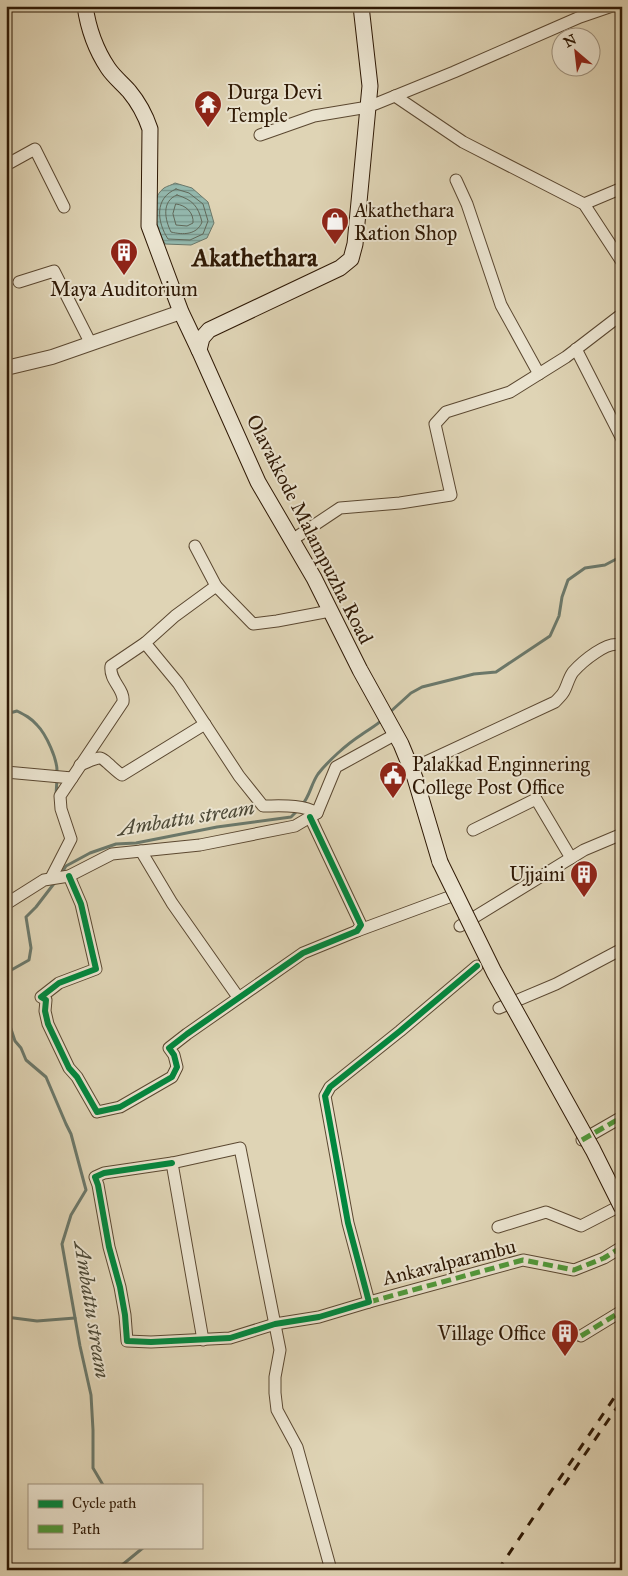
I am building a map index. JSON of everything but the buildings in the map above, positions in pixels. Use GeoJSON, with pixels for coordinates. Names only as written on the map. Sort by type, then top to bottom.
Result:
{"type":"FeatureCollection","features":[{"type":"Feature","properties":{"kind":"main road","name":"Olavakkode Malampuzha Road"},"geometry":{"type":"LineString","coordinates":[[85,6],[87,22],[102,58],[115,78],[129,91],[143,110],[147,119],[150,129],[149,226],[180,312],[258,482],[314,578],[411,769],[440,862],[494,972],[593,1150],[618,1208]]}},
{"type":"Feature","properties":{"kind":"main road"},"geometry":{"type":"LineString","coordinates":[[198,350],[202,338],[210,330],[340,268],[351,258],[355,244],[370,86],[361,6]]}},
{"type":"Feature","properties":{"kind":"street"},"geometry":{"type":"LineString","coordinates":[[260,136],[314,116],[368,107],[454,72],[578,12],[612,6]]}},
{"type":"Feature","properties":{"kind":"street"},"geometry":{"type":"LineString","coordinates":[[395,96],[463,142],[584,204],[622,262]]}},
{"type":"Feature","properties":{"kind":"street"},"geometry":{"type":"LineString","coordinates":[[6,165],[35,149],[64,207]]}},
{"type":"Feature","properties":{"kind":"street"},"geometry":{"type":"LineString","coordinates":[[456,180],[467,204],[501,305],[539,374]]}},
{"type":"Feature","properties":{"kind":"street"},"geometry":{"type":"LineString","coordinates":[[584,204],[622,188]]}},
{"type":"Feature","properties":{"kind":"street"},"geometry":{"type":"LineString","coordinates":[[19,282],[54,271],[91,344]]}},
{"type":"Feature","properties":{"kind":"street"},"geometry":{"type":"LineString","coordinates":[[6,368],[52,357],[180,312]]}},
{"type":"Feature","properties":{"kind":"street"},"geometry":{"type":"LineString","coordinates":[[292,540],[340,508],[400,503],[451,495],[435,424],[446,412],[510,392],[576,349],[622,314]]}},
{"type":"Feature","properties":{"kind":"street"},"geometry":{"type":"LineString","coordinates":[[576,349],[622,439]]}},
{"type":"Feature","properties":{"kind":"street"},"geometry":{"type":"LineString","coordinates":[[195,546],[216,586],[253,624],[330,611]]}},
{"type":"Feature","properties":{"kind":"street"},"geometry":{"type":"LineString","coordinates":[[80,765],[123,702],[124,697],[110,673],[111,666],[145,643],[175,616],[216,586]]}},
{"type":"Feature","properties":{"kind":"street"},"geometry":{"type":"LineString","coordinates":[[145,643],[178,683],[239,776],[263,806],[292,806],[312,813],[361,925],[357,931]]}},
{"type":"Feature","properties":{"kind":"street"},"geometry":{"type":"LineString","coordinates":[[411,769],[555,702],[563,693],[568,680],[574,672],[589,657],[613,644],[622,646]]}},
{"type":"Feature","properties":{"kind":"street"},"geometry":{"type":"LineString","coordinates":[[6,904],[44,880],[68,876],[112,854],[200,846],[295,826],[312,813],[336,767],[389,723]]}},
{"type":"Feature","properties":{"kind":"street"},"geometry":{"type":"LineString","coordinates":[[6,772],[63,777],[80,765],[100,758],[122,775],[205,724]]}},
{"type":"Feature","properties":{"kind":"street"},"geometry":{"type":"LineString","coordinates":[[52,878],[71,839],[61,809],[60,796],[63,777]]}},
{"type":"Feature","properties":{"kind":"street"},"geometry":{"type":"LineString","coordinates":[[473,830],[536,799],[571,858]]}},
{"type":"Feature","properties":{"kind":"street"},"geometry":{"type":"LineString","coordinates":[[460,926],[584,850],[622,834]]}},
{"type":"Feature","properties":{"kind":"street"},"geometry":{"type":"LineString","coordinates":[[141,851],[172,903],[238,998]]}},
{"type":"Feature","properties":{"kind":"street"},"geometry":{"type":"LineString","coordinates":[[68,876],[81,904],[96,969],[59,983],[41,997],[46,1000],[48,1024],[69,1068],[77,1077],[97,1112],[120,1107],[172,1076],[177,1067],[174,1055],[169,1048],[303,953],[449,897]]}},
{"type":"Feature","properties":{"kind":"street"},"geometry":{"type":"LineString","coordinates":[[499,1008],[556,984],[622,949]]}},
{"type":"Feature","properties":{"kind":"street"},"geometry":{"type":"LineString","coordinates":[[369,1302],[348,1223],[336,1148],[325,1096],[330,1088],[477,966]]}},
{"type":"Feature","properties":{"kind":"street"},"geometry":{"type":"LineString","coordinates":[[582,1140],[622,1117]]}},
{"type":"Feature","properties":{"kind":"street"},"geometry":{"type":"LineString","coordinates":[[203,1340],[172,1163],[240,1148],[280,1350],[275,1377],[277,1410],[297,1447],[330,1570]]}},
{"type":"Feature","properties":{"kind":"street","name":"Ankavalparambu"},"geometry":{"type":"LineString","coordinates":[[172,1163],[104,1173],[94,1177],[98,1185],[109,1247],[120,1287],[127,1341],[151,1342],[230,1338],[275,1324],[320,1317],[522,1260],[574,1270],[604,1258],[622,1247]]}},
{"type":"Feature","properties":{"kind":"street"},"geometry":{"type":"LineString","coordinates":[[498,1226],[546,1212],[581,1226],[618,1208]]}},
{"type":"Feature","properties":{"kind":"street"},"geometry":{"type":"LineString","coordinates":[[581,1336],[622,1311]]}},
{"type":"Feature","properties":{"kind":"water"},"geometry":{"type":"Polygon","coordinates":[[[175,183],[192,188],[208,202],[214,223],[207,238],[191,245],[165,244],[157,223],[155,207],[159,193],[164,188],[175,183]]]}},
{"type":"Feature","properties":{"kind":"waterway"},"geometry":{"type":"LineString","coordinates":[[389,713],[411,693],[422,687],[474,674],[496,672],[550,636],[559,616],[562,597],[568,580],[585,568],[605,565],[622,556]]}},
{"type":"Feature","properties":{"kind":"waterway","name":"Ambattu stream"},"geometry":{"type":"LineString","coordinates":[[6,714],[17,711],[37,725],[51,748],[56,761],[57,773]]}},
{"type":"Feature","properties":{"kind":"waterway"},"geometry":{"type":"LineString","coordinates":[[302,805],[318,774],[327,764],[350,743],[383,719]]}},
{"type":"Feature","properties":{"kind":"waterway","name":"Ambattu stream"},"geometry":{"type":"LineString","coordinates":[[56,795],[57,779]]}},
{"type":"Feature","properties":{"kind":"waterway","name":"Ambattu stream"},"geometry":{"type":"LineString","coordinates":[[61,874],[66,866],[90,853],[116,844],[136,843],[217,827],[291,817],[298,810]]}},
{"type":"Feature","properties":{"kind":"waterway","name":"Ambattu stream"},"geometry":{"type":"LineString","coordinates":[[6,973],[29,960],[31,948],[26,917],[56,881]]}},
{"type":"Feature","properties":{"kind":"waterway","name":"Ambattu stream"},"geometry":{"type":"LineString","coordinates":[[6,1014],[15,1041],[21,1048],[26,1060],[46,1077],[71,1134],[86,1190],[71,1215],[62,1244],[80,1346],[91,1395],[93,1468],[102,1484]]}},
{"type":"Feature","properties":{"kind":"waterway"},"geometry":{"type":"LineString","coordinates":[[6,1317],[37,1321],[75,1318]]}},
{"type":"Feature","properties":{"kind":"waterway","name":"Ambattu stream"},"geometry":{"type":"LineString","coordinates":[[116,1570],[143,1548]]}},
{"type":"Feature","properties":{"kind":"railway"},"geometry":{"type":"LineString","coordinates":[[498,1570],[622,1386]]}},
{"type":"Feature","properties":{"kind":"railway"},"geometry":{"type":"LineString","coordinates":[[564,1485],[622,1400]]}},
{"type":"Feature","properties":{"kind":"marked path"},"geometry":{"type":"LineString","coordinates":[[582,1140],[622,1117]]}},
{"type":"Feature","properties":{"kind":"marked path"},"geometry":{"type":"LineString","coordinates":[[369,1302],[523,1260],[574,1270],[604,1258],[622,1247]]}},
{"type":"Feature","properties":{"kind":"marked path"},"geometry":{"type":"LineString","coordinates":[[581,1336],[622,1311]]}},
{"type":"Feature","properties":{"kind":"cycle path"},"geometry":{"type":"LineString","coordinates":[[69,876],[81,904],[96,969],[59,983],[41,997],[46,1000],[45,1011],[48,1024],[69,1068],[77,1077],[97,1112],[120,1107],[172,1077],[177,1067],[174,1055],[169,1048],[303,953],[357,931],[361,925],[310,817]]}},
{"type":"Feature","properties":{"kind":"cycle path"},"geometry":{"type":"LineString","coordinates":[[172,1163],[104,1173],[95,1177],[109,1247],[120,1287],[127,1341],[151,1342],[230,1338],[275,1324],[319,1317],[369,1302],[348,1223],[325,1096],[330,1087],[477,966]]}},
{"type":"Feature","properties":{"kind":"place","name":"Durga Devi Temple"},"geometry":{"type":"Point","coordinates":[208,128]}},
{"type":"Feature","properties":{"kind":"place","name":"Akathethara Ration Shop"},"geometry":{"type":"Point","coordinates":[335,245]}},
{"type":"Feature","properties":{"kind":"place","name":"Maya Auditorium"},"geometry":{"type":"Point","coordinates":[124,276]}},
{"type":"Feature","properties":{"kind":"place","name":"Palakkad Enginnering College Post Office"},"geometry":{"type":"Point","coordinates":[393,799]}},
{"type":"Feature","properties":{"kind":"place","name":"Ujjaini"},"geometry":{"type":"Point","coordinates":[584,898]}},
{"type":"Feature","properties":{"kind":"place","name":"Village Office"},"geometry":{"type":"Point","coordinates":[565,1357]}},
{"type":"Feature","properties":{"kind":"district","name":"Akathethara"},"geometry":{"type":"Point","coordinates":[255,257]}}]}
